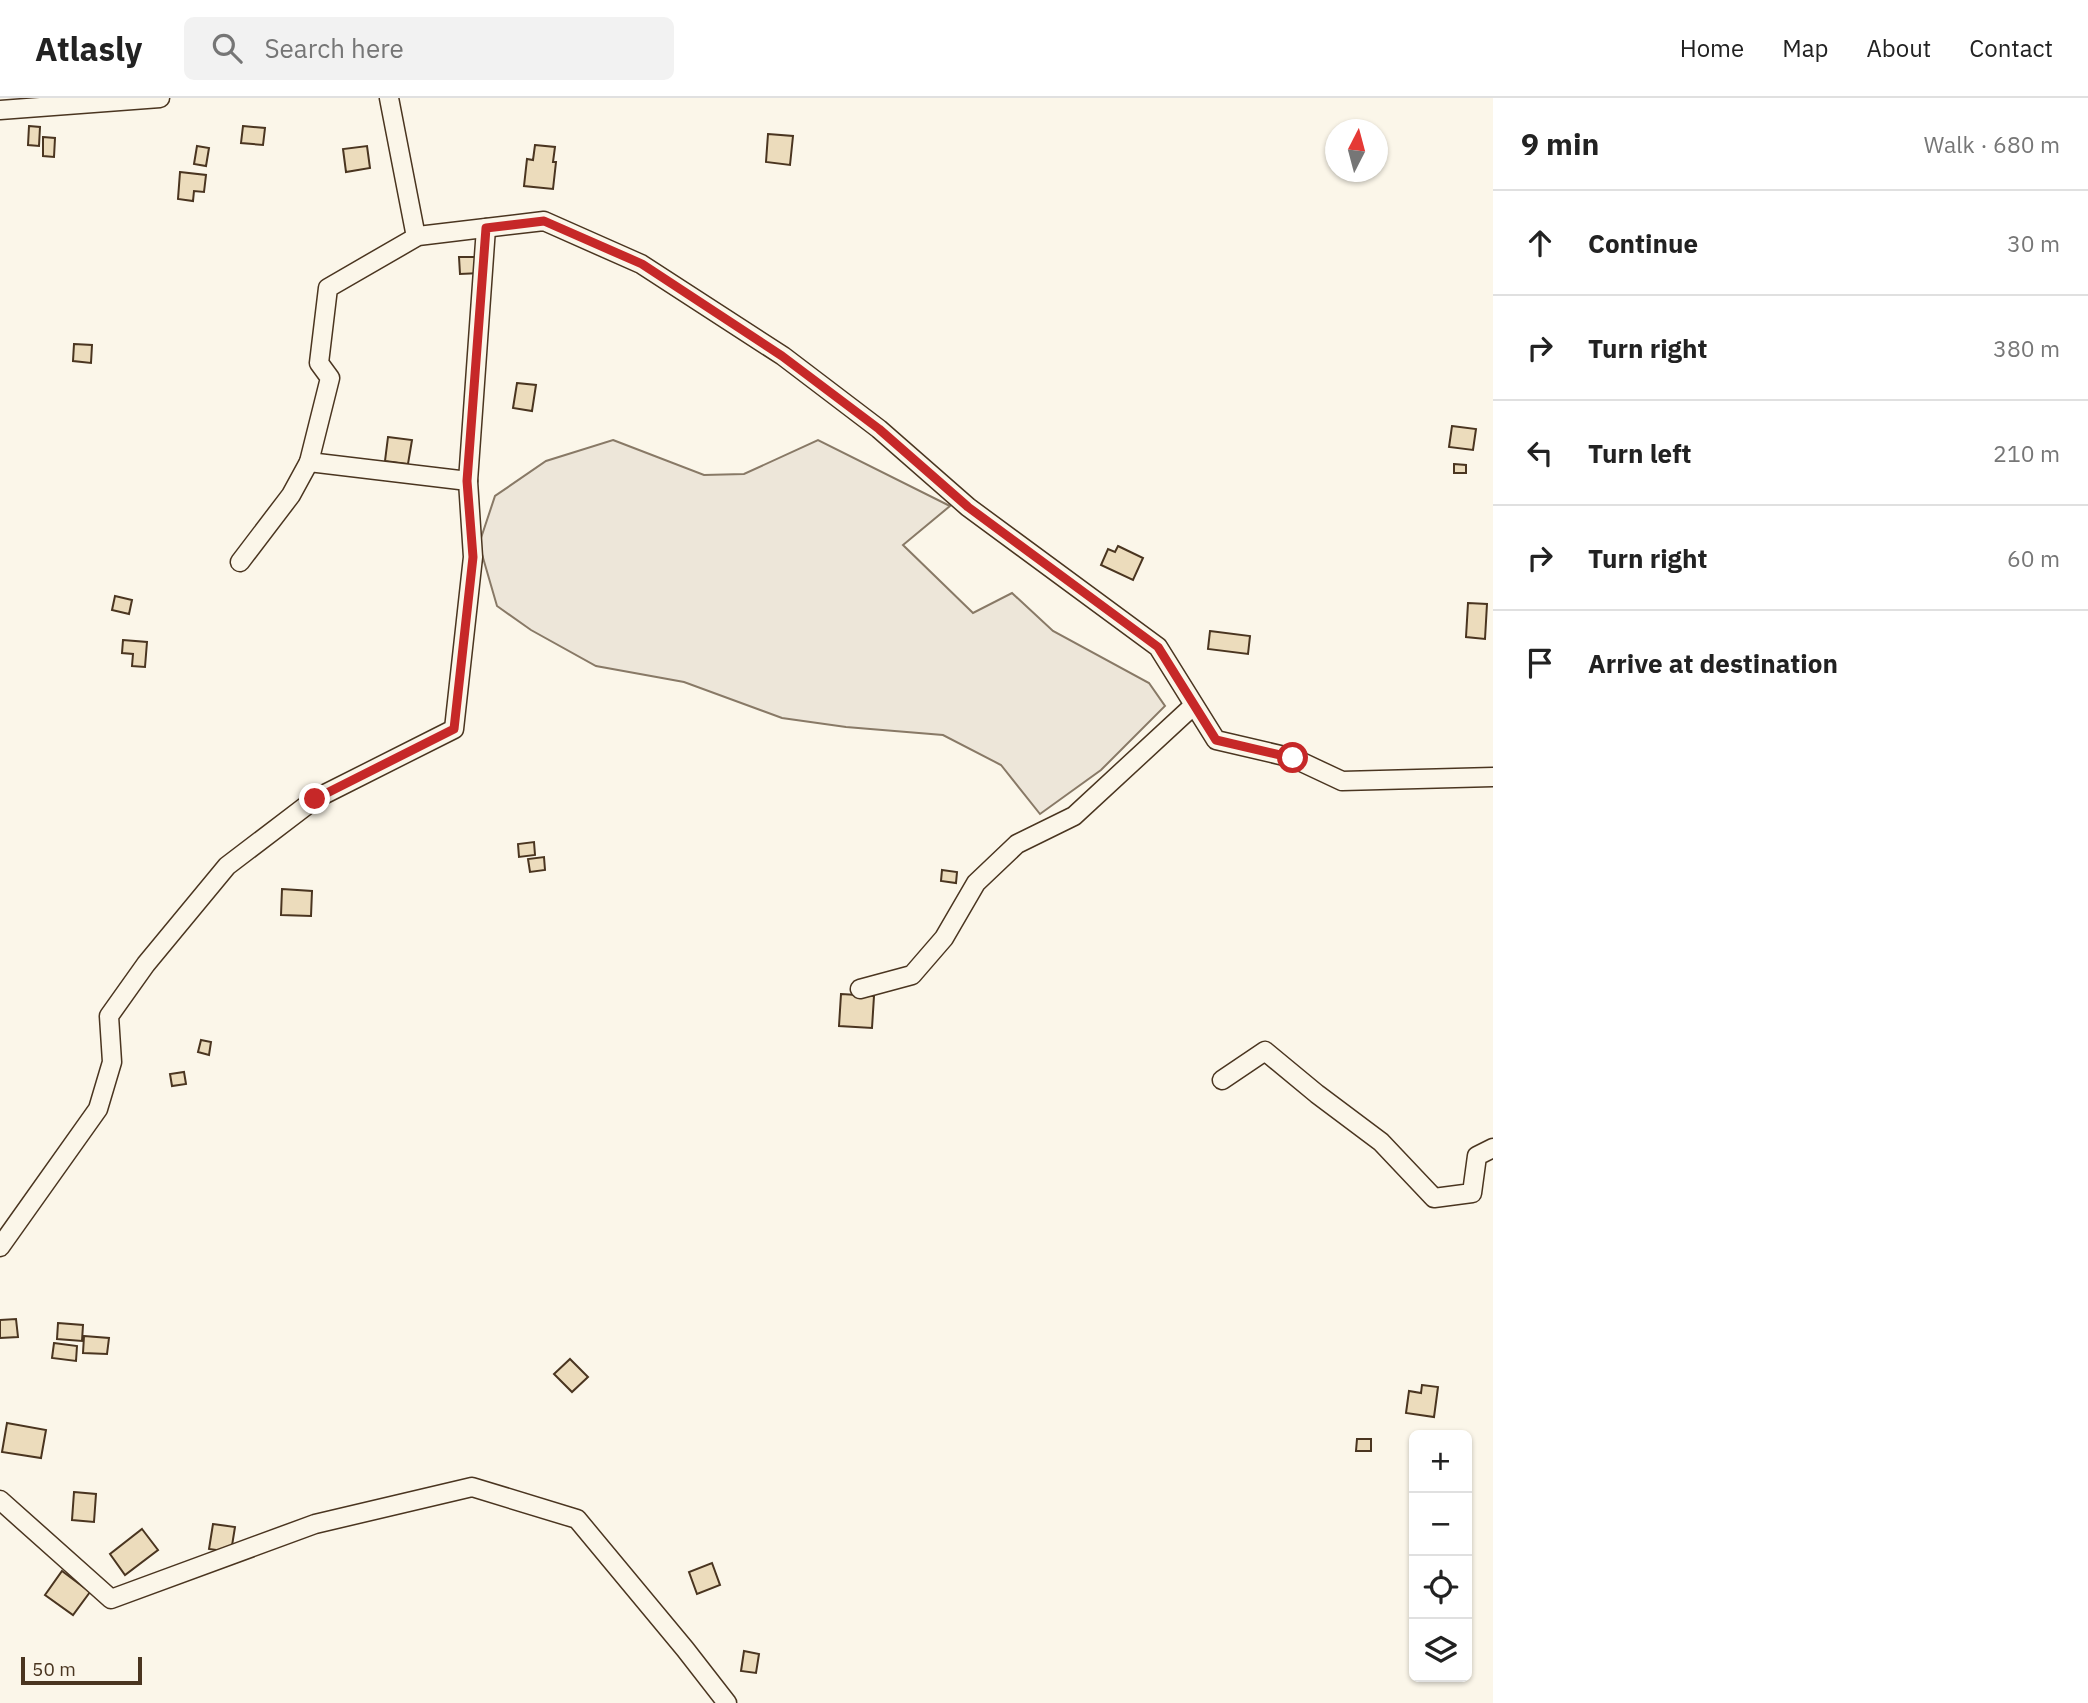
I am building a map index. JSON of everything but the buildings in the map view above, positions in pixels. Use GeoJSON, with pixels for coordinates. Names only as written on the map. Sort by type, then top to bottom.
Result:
{"type":"FeatureCollection","features":[{"type":"Feature","properties":{"kind":"street"},"geometry":{"type":"LineString","coordinates":[[0,110],[160,98]]}},
{"type":"Feature","properties":{"kind":"street"},"geometry":{"type":"LineString","coordinates":[[389,98],[416,237]]}},
{"type":"Feature","properties":{"kind":"street"},"geometry":{"type":"LineString","coordinates":[[240,562],[291,495],[309,462],[330,379],[319,363],[328,288],[416,237],[544,221],[642,264],[782,356],[879,429],[968,507],[1158,647],[1216,740],[1293,758],[1342,781],[1493,777]]}},
{"type":"Feature","properties":{"kind":"street"},"geometry":{"type":"LineString","coordinates":[[0,1247],[98,1109],[112,1062],[109,1016],[146,964],[227,866],[315,799],[454,729],[473,557],[467,481],[486,228]]}},
{"type":"Feature","properties":{"kind":"street"},"geometry":{"type":"LineString","coordinates":[[309,462],[467,481]]}},
{"type":"Feature","properties":{"kind":"street"},"geometry":{"type":"LineString","coordinates":[[860,989],[912,975],[944,938],[976,883],[1017,844],[1074,816],[1193,706]]}},
{"type":"Feature","properties":{"kind":"street"},"geometry":{"type":"LineString","coordinates":[[1222,1080],[1265,1051],[1381,1142],[1434,1198],[1472,1193],[1477,1156],[1493,1148]]}},
{"type":"Feature","properties":{"kind":"street"},"geometry":{"type":"LineString","coordinates":[[0,1500],[111,1599],[315,1524],[472,1487],[577,1519],[727,1703]]}},
{"type":"Feature","properties":{"kind":"shaded area"},"geometry":{"type":"Polygon","coordinates":[[[613,440],[704,475],[744,474],[818,440],[950,506],[903,545],[973,613],[1012,593],[1053,631],[1149,683],[1165,706],[1101,770],[1040,814],[1001,765],[943,735],[846,727],[782,718],[684,682],[596,666],[531,630],[497,606],[479,544],[495,496],[546,461],[613,440]]]}},
{"type":"Feature","properties":{"kind":"route"},"geometry":{"type":"LineString","coordinates":[[315,799],[454,729],[473,557],[467,481],[486,228],[544,221],[642,264],[782,356],[879,429],[968,507],[1158,647],[1216,740],[1293,758]]}}]}
